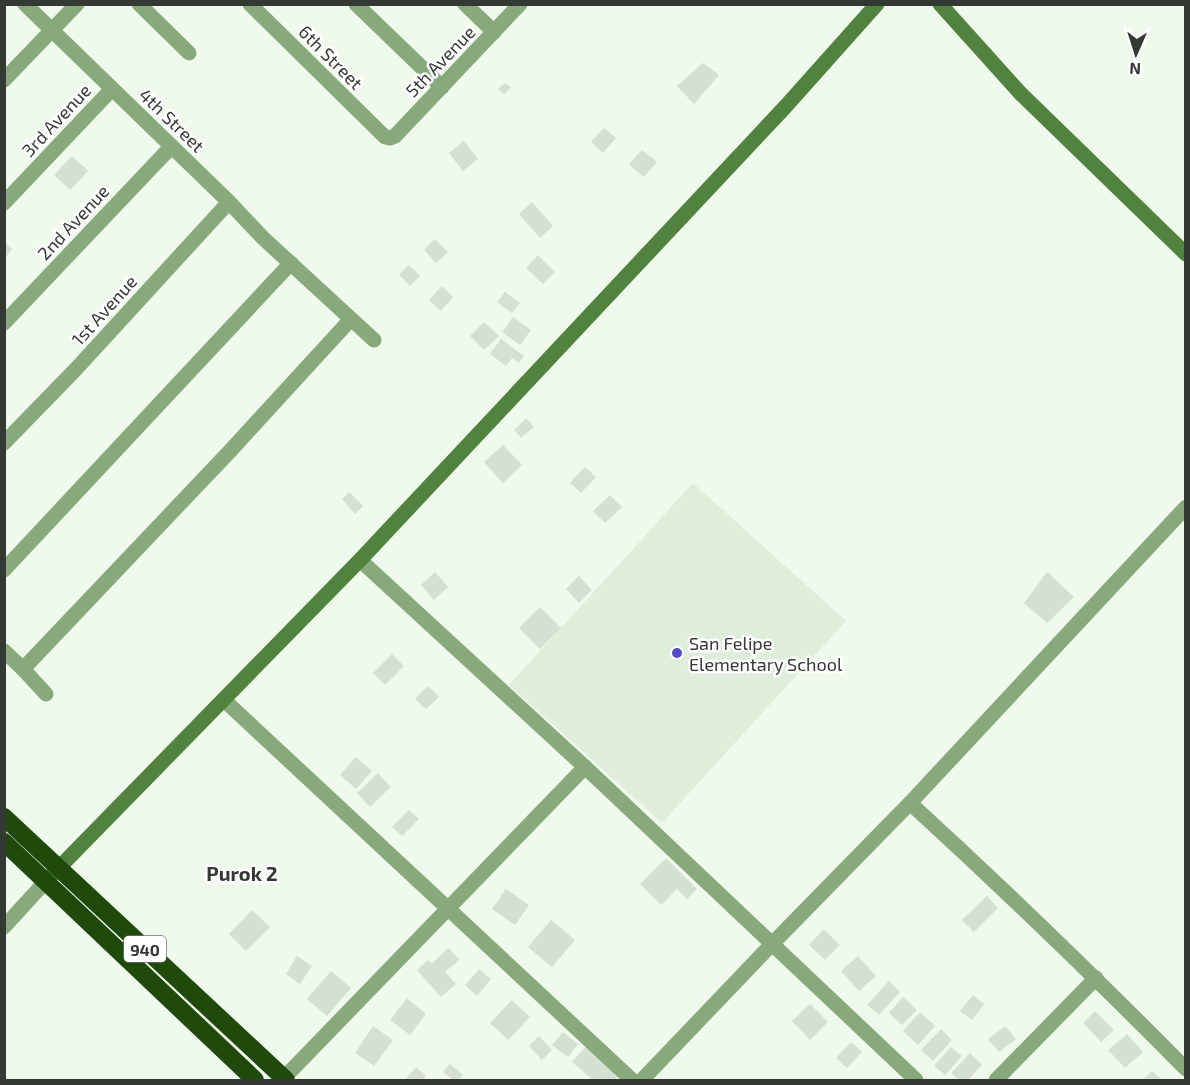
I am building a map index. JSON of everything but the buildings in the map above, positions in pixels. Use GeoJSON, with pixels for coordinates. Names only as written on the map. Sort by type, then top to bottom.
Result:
{"type":"FeatureCollection","features":[{"type":"Feature","properties":{"kind":"highway","name":"940"},"geometry":{"type":"LineString","coordinates":[[4,817],[284,1080]]}},
{"type":"Feature","properties":{"kind":"highway","name":"940"},"geometry":{"type":"LineString","coordinates":[[4,842],[255,1080]]}},
{"type":"Feature","properties":{"kind":"main road"},"geometry":{"type":"LineString","coordinates":[[46,881],[360,560],[786,106],[877,4]]}},
{"type":"Feature","properties":{"kind":"main road"},"geometry":{"type":"LineString","coordinates":[[940,4],[1021,94],[1185,254]]}},
{"type":"Feature","properties":{"kind":"street","name":"4th Street"},"geometry":{"type":"LineString","coordinates":[[25,4],[291,264],[374,340]]}},
{"type":"Feature","properties":{"kind":"street"},"geometry":{"type":"LineString","coordinates":[[4,80],[76,4]]}},
{"type":"Feature","properties":{"kind":"street"},"geometry":{"type":"LineString","coordinates":[[139,4],[189,53]]}},
{"type":"Feature","properties":{"kind":"street","name":"6th Street"},"geometry":{"type":"LineString","coordinates":[[250,4],[385,137]]}},
{"type":"Feature","properties":{"kind":"street"},"geometry":{"type":"LineString","coordinates":[[356,4],[442,87]]}},
{"type":"Feature","properties":{"kind":"street"},"geometry":{"type":"LineString","coordinates":[[465,4],[494,32]]}},
{"type":"Feature","properties":{"kind":"street","name":"5th Avenue"},"geometry":{"type":"LineString","coordinates":[[385,137],[395,136],[520,4]]}},
{"type":"Feature","properties":{"kind":"street","name":"3rd Avenue"},"geometry":{"type":"LineString","coordinates":[[4,203],[111,89]]}},
{"type":"Feature","properties":{"kind":"street","name":"2nd Avenue"},"geometry":{"type":"LineString","coordinates":[[4,323],[171,147]]}},
{"type":"Feature","properties":{"kind":"street","name":"1st Avenue"},"geometry":{"type":"LineString","coordinates":[[4,442],[76,369],[229,202]]}},
{"type":"Feature","properties":{"kind":"street"},"geometry":{"type":"LineString","coordinates":[[4,570],[291,264]]}},
{"type":"Feature","properties":{"kind":"street"},"geometry":{"type":"LineString","coordinates":[[23,669],[231,450],[351,319]]}},
{"type":"Feature","properties":{"kind":"street"},"geometry":{"type":"LineString","coordinates":[[642,1080],[771,944],[910,803],[1185,507]]}},
{"type":"Feature","properties":{"kind":"street"},"geometry":{"type":"LineString","coordinates":[[360,560],[585,767],[916,1080]]}},
{"type":"Feature","properties":{"kind":"street"},"geometry":{"type":"LineString","coordinates":[[4,651],[46,694]]}},
{"type":"Feature","properties":{"kind":"street"},"geometry":{"type":"LineString","coordinates":[[224,700],[632,1080]]}},
{"type":"Feature","properties":{"kind":"street"},"geometry":{"type":"LineString","coordinates":[[284,1080],[585,767]]}},
{"type":"Feature","properties":{"kind":"street"},"geometry":{"type":"LineString","coordinates":[[910,803],[1096,978],[1185,1069]]}},
{"type":"Feature","properties":{"kind":"street"},"geometry":{"type":"LineString","coordinates":[[4,927],[46,881]]}},
{"type":"Feature","properties":{"kind":"street"},"geometry":{"type":"LineString","coordinates":[[996,1080],[1096,978]]}},
{"type":"Feature","properties":{"kind":"shaded area","name":"San Felipe Elementary School"},"geometry":{"type":"Polygon","coordinates":[[[693,483],[846,621],[662,823],[509,685],[693,483]]]}},
{"type":"Feature","properties":{"kind":"place","name":"San Felipe Elementary School"},"geometry":{"type":"Point","coordinates":[677,653]}},
{"type":"Feature","properties":{"kind":"district","name":"Purok 2"},"geometry":{"type":"Point","coordinates":[242,873]}}]}
